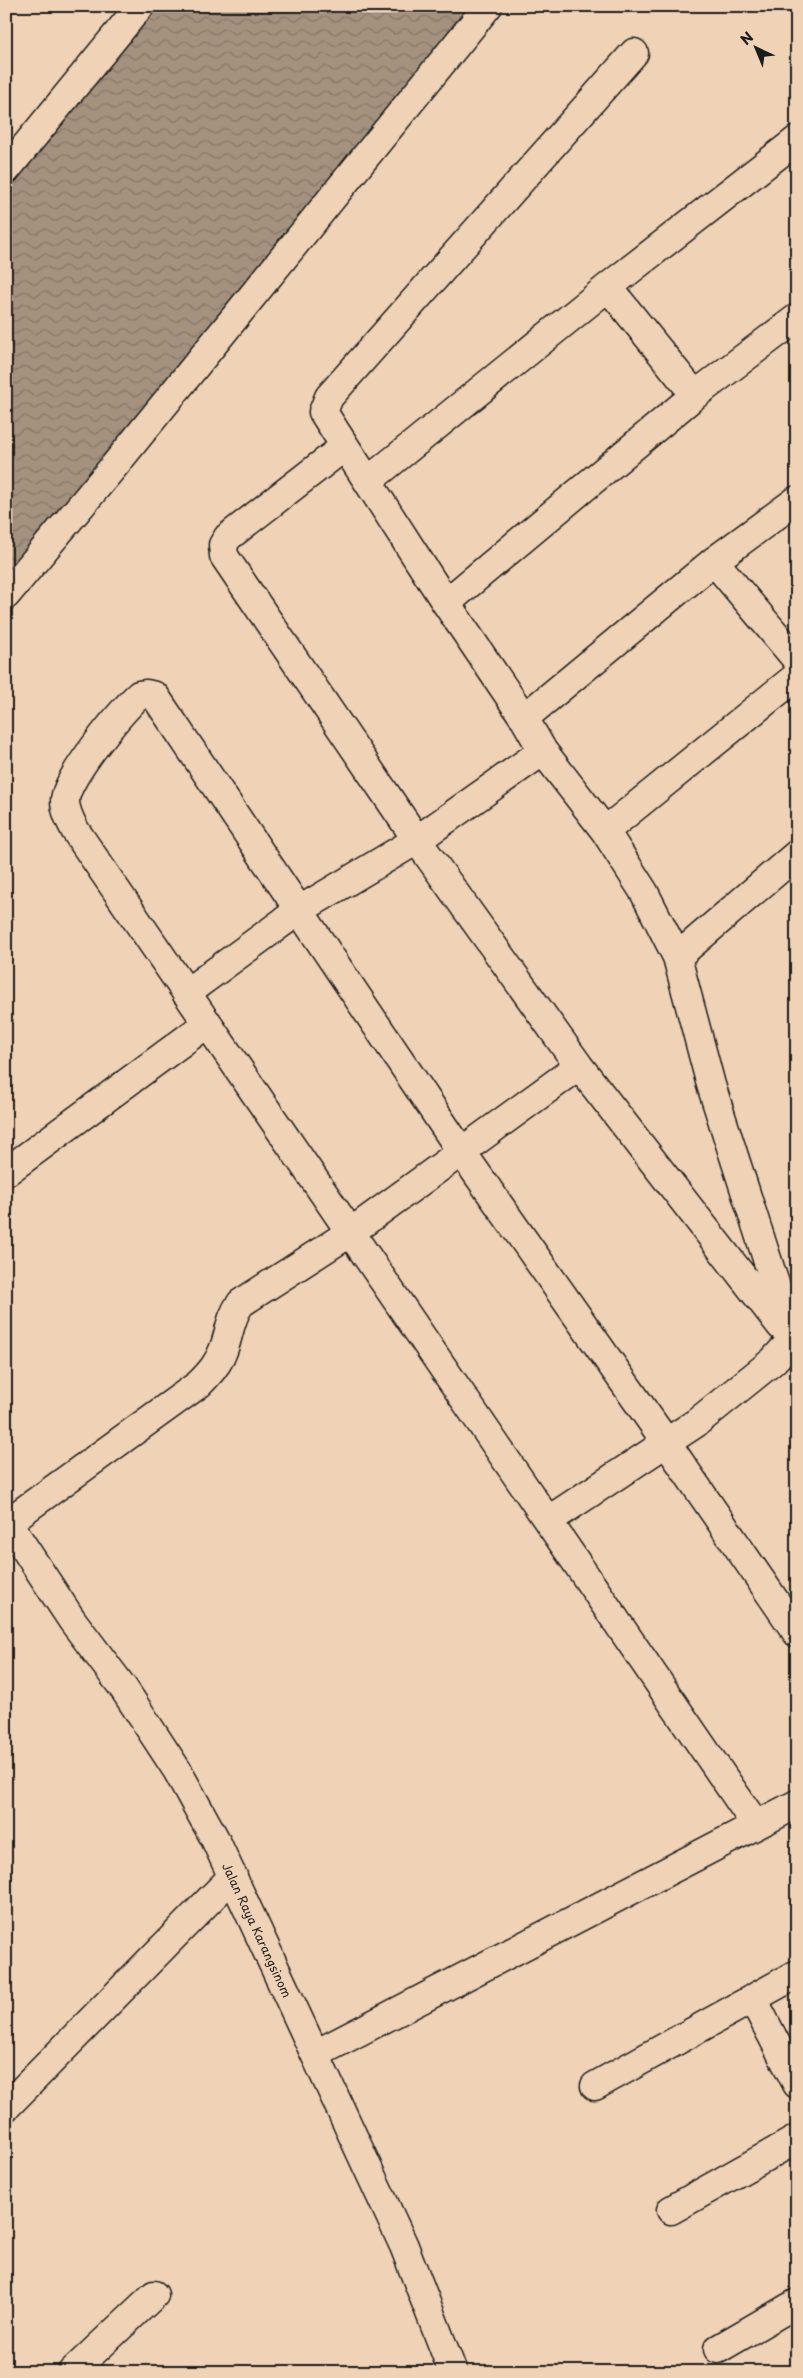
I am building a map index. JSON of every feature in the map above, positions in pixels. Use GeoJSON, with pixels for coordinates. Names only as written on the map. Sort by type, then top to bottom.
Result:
{"type":"FeatureCollection","features":[{"type":"Feature","properties":{"kind":"street"},"geometry":{"type":"LineString","coordinates":[[6,170],[140,6]]}},
{"type":"Feature","properties":{"kind":"street"},"geometry":{"type":"LineString","coordinates":[[6,595],[134,442],[488,6]]}},
{"type":"Feature","properties":{"kind":"street"},"geometry":{"type":"LineString","coordinates":[[634,53],[329,397],[323,412],[446,603],[524,718],[543,751],[605,831],[644,892],[677,957],[711,1085],[795,1344]]}},
{"type":"Feature","properties":{"kind":"street"},"geometry":{"type":"LineString","coordinates":[[368,481],[608,287],[797,140]]}},
{"type":"Feature","properties":{"kind":"street"},"geometry":{"type":"LineString","coordinates":[[608,287],[695,394]]}},
{"type":"Feature","properties":{"kind":"street"},"geometry":{"type":"LineString","coordinates":[[446,603],[695,394],[797,318]]}},
{"type":"Feature","properties":{"kind":"street"},"geometry":{"type":"LineString","coordinates":[[344,447],[228,537],[222,551],[417,840],[579,1066],[795,1344]]}},
{"type":"Feature","properties":{"kind":"street"},"geometry":{"type":"LineString","coordinates":[[524,718],[714,561],[797,500]]}},
{"type":"Feature","properties":{"kind":"street"},"geometry":{"type":"LineString","coordinates":[[714,561],[797,660]]}},
{"type":"Feature","properties":{"kind":"street"},"geometry":{"type":"LineString","coordinates":[[605,831],[797,676]]}},
{"type":"Feature","properties":{"kind":"street"},"geometry":{"type":"LineString","coordinates":[[756,1825],[75,830],[65,803],[66,792],[75,773],[139,695],[155,696],[460,1151],[666,1442],[797,1633]]}},
{"type":"Feature","properties":{"kind":"street"},"geometry":{"type":"LineString","coordinates":[[186,993],[298,911],[417,840],[543,751]]}},
{"type":"Feature","properties":{"kind":"street"},"geometry":{"type":"LineString","coordinates":[[677,957],[796,856]]}},
{"type":"Feature","properties":{"kind":"street"},"geometry":{"type":"LineString","coordinates":[[6,1172],[208,1023]]}},
{"type":"Feature","properties":{"kind":"street"},"geometry":{"type":"LineString","coordinates":[[7,1521],[199,1384],[213,1370],[224,1349],[233,1313],[241,1303],[351,1232],[579,1066]]}},
{"type":"Feature","properties":{"kind":"street"},"geometry":{"type":"LineString","coordinates":[[549,1520],[696,1423],[795,1344]]}},
{"type":"Feature","properties":{"kind":"street","name":"Jalan Raya Karangsinom"},"geometry":{"type":"LineString","coordinates":[[7,1521],[72,1620],[124,1689],[177,1770],[233,1876],[404,2246],[453,2372]]}},
{"type":"Feature","properties":{"kind":"street"},"geometry":{"type":"LineString","coordinates":[[316,2054],[797,1804]]}},
{"type":"Feature","properties":{"kind":"street"},"geometry":{"type":"LineString","coordinates":[[6,2107],[233,1876]]}},
{"type":"Feature","properties":{"kind":"street"},"geometry":{"type":"LineString","coordinates":[[595,2086],[797,1974]]}},
{"type":"Feature","properties":{"kind":"street"},"geometry":{"type":"LineString","coordinates":[[753,1999],[797,2084]]}},
{"type":"Feature","properties":{"kind":"street"},"geometry":{"type":"LineString","coordinates":[[671,2210],[797,2139]]}},
{"type":"Feature","properties":{"kind":"street"},"geometry":{"type":"LineString","coordinates":[[72,2372],[154,2295]]}},
{"type":"Feature","properties":{"kind":"street"},"geometry":{"type":"LineString","coordinates":[[718,2349],[797,2303]]}},
{"type":"Feature","properties":{"kind":"water"},"geometry":{"type":"Polygon","coordinates":[[[139,6],[488,6],[6,595],[6,169],[139,6]]]}}]}
